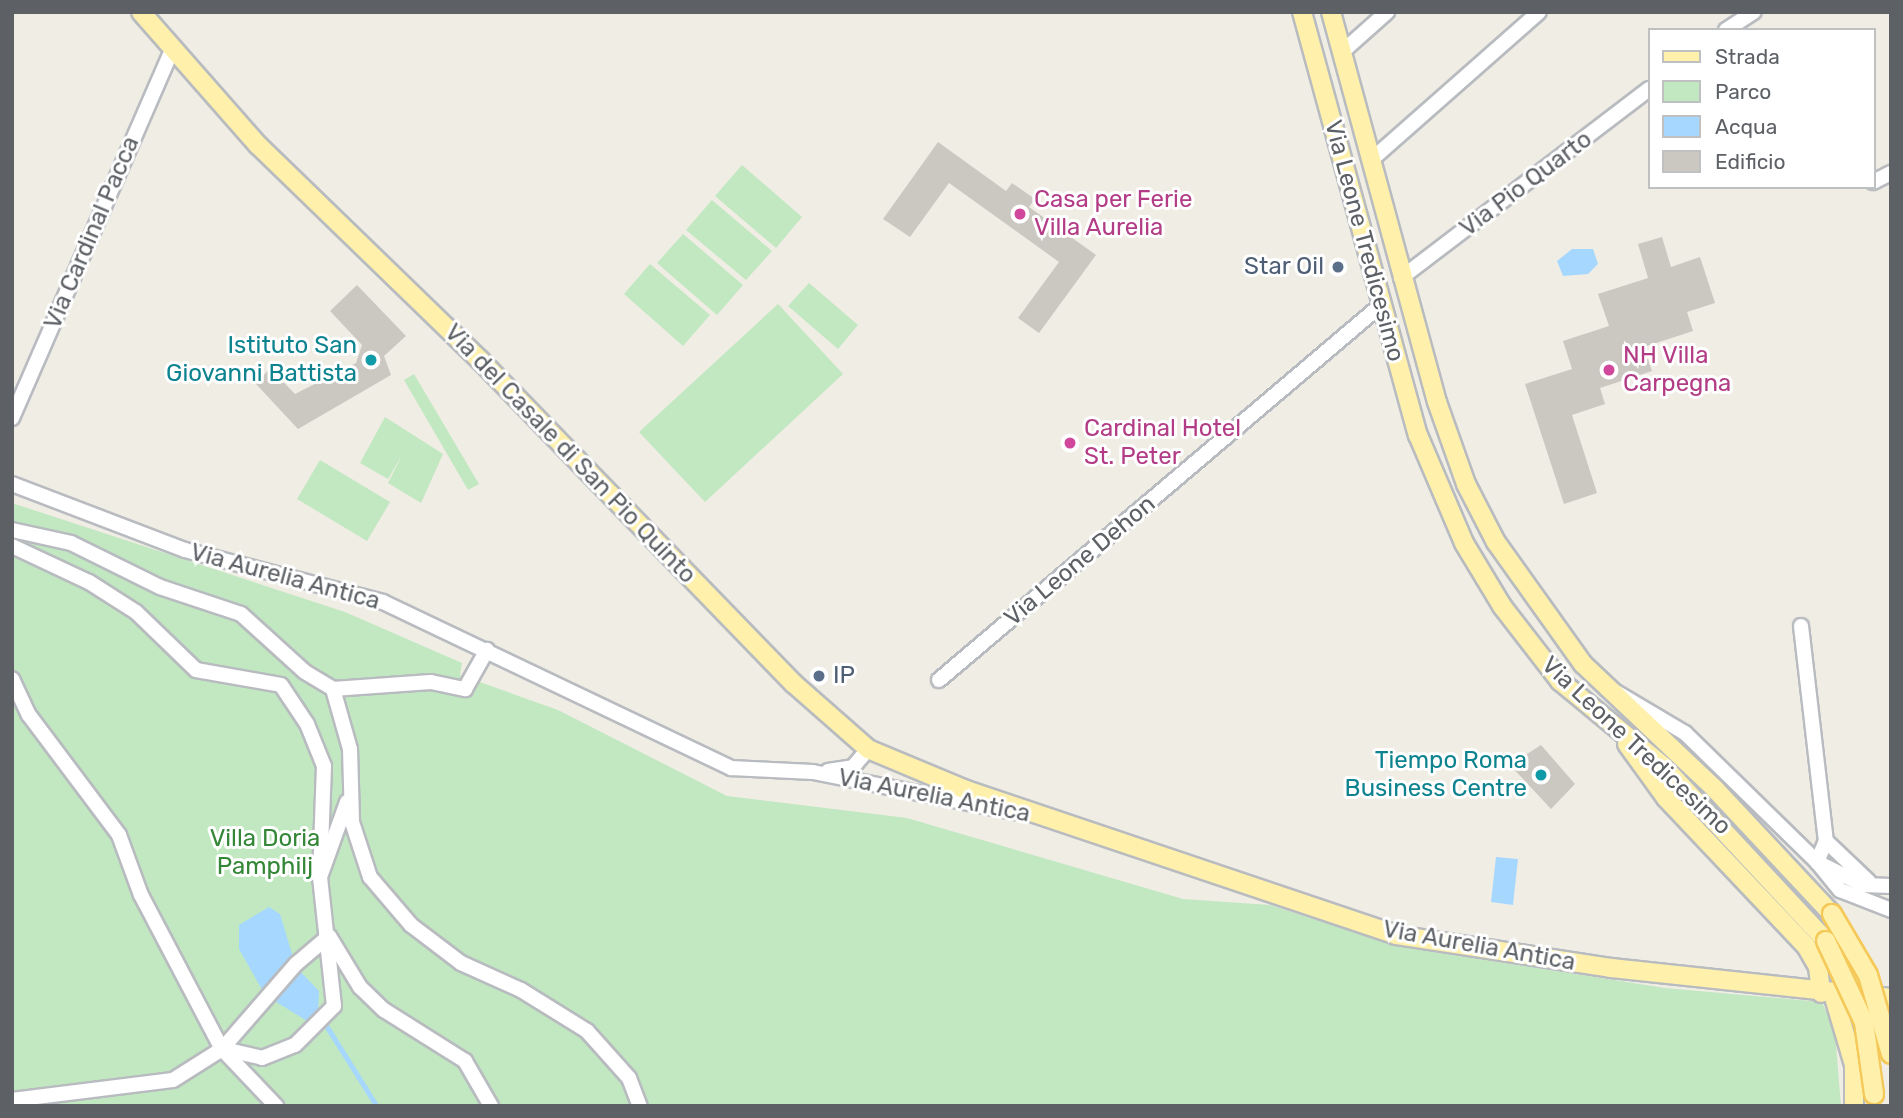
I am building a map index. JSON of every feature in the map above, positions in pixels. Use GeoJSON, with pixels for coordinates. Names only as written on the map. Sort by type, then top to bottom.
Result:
{"type":"FeatureCollection","features":[{"type":"Feature","properties":{"kind":"main road","name":"Via del Casale di San Pio Quinto"},"geometry":{"type":"LineString","coordinates":[[141,12],[258,145],[461,341],[793,683],[868,749],[1053,819]]}},
{"type":"Feature","properties":{"kind":"main road","name":"Via Leone Tredicesimo"},"geometry":{"type":"LineString","coordinates":[[1302,12],[1418,435],[1464,543],[1532,647],[1575,696],[1699,802],[1826,941],[1864,1022],[1874,1100]]}},
{"type":"Feature","properties":{"kind":"main road","name":"Via Leone Tredicesimo"},"geometry":{"type":"LineString","coordinates":[[1331,12],[1401,278],[1466,484],[1530,595],[1605,687],[1714,788],[1832,914],[1868,975],[1891,1054]]}},
{"type":"Feature","properties":{"kind":"main road"},"geometry":{"type":"LineString","coordinates":[[1619,732],[1666,799],[1807,946],[1818,967],[1854,1065],[1854,1106]]}},
{"type":"Feature","properties":{"kind":"main road","name":"Via Aurelia Antica"},"geometry":{"type":"LineString","coordinates":[[1053,819],[1396,935],[1827,994],[1891,998]]}},
{"type":"Feature","properties":{"kind":"street"},"geometry":{"type":"LineString","coordinates":[[1341,53],[1387,12]]}},
{"type":"Feature","properties":{"kind":"street"},"geometry":{"type":"LineString","coordinates":[[1370,161],[1539,12]]}},
{"type":"Feature","properties":{"kind":"street"},"geometry":{"type":"LineString","coordinates":[[1729,28],[1754,12]]}},
{"type":"Feature","properties":{"kind":"street","name":"Via Cardinal Pacca"},"geometry":{"type":"LineString","coordinates":[[12,418],[173,48]]}},
{"type":"Feature","properties":{"kind":"street","name":"Via Pio Quarto"},"geometry":{"type":"LineString","coordinates":[[1401,278],[1647,91]]}},
{"type":"Feature","properties":{"kind":"street"},"geometry":{"type":"LineString","coordinates":[[1875,181],[1891,173]]}},
{"type":"Feature","properties":{"kind":"street","name":"Via Leone Dehon"},"geometry":{"type":"LineString","coordinates":[[939,680],[1381,305]]}},
{"type":"Feature","properties":{"kind":"street","name":"Via Aurelia Antica"},"geometry":{"type":"LineString","coordinates":[[12,484],[185,550],[372,598],[486,650],[721,765],[753,772],[813,772],[1053,819]]}},
{"type":"Feature","properties":{"kind":"street"},"geometry":{"type":"LineString","coordinates":[[13,530],[71,543],[160,587],[241,614],[305,672],[333,689],[431,682],[465,689],[486,650]]}},
{"type":"Feature","properties":{"kind":"street"},"geometry":{"type":"LineString","coordinates":[[12,546],[89,582],[136,612],[196,670],[281,685],[307,724],[324,766],[320,877],[329,936],[334,1006],[295,1045],[262,1058],[222,1049]]}},
{"type":"Feature","properties":{"kind":"street"},"geometry":{"type":"LineString","coordinates":[[1801,626],[1826,841],[1817,862]]}},
{"type":"Feature","properties":{"kind":"street"},"geometry":{"type":"LineString","coordinates":[[12,679],[29,716],[120,835],[141,895],[222,1049],[276,1106]]}},
{"type":"Feature","properties":{"kind":"street"},"geometry":{"type":"LineString","coordinates":[[1605,687],[1670,721],[1731,776],[1817,862],[1840,890],[1891,910]]}},
{"type":"Feature","properties":{"kind":"street"},"geometry":{"type":"LineString","coordinates":[[333,689],[350,749],[349,797],[370,877],[411,925],[461,963],[521,990],[587,1031],[629,1078],[640,1106]]}},
{"type":"Feature","properties":{"kind":"street"},"geometry":{"type":"LineString","coordinates":[[813,772],[853,767],[868,749]]}},
{"type":"Feature","properties":{"kind":"street"},"geometry":{"type":"LineString","coordinates":[[320,877],[349,797]]}},
{"type":"Feature","properties":{"kind":"street"},"geometry":{"type":"LineString","coordinates":[[1826,841],[1874,887]]}},
{"type":"Feature","properties":{"kind":"street"},"geometry":{"type":"LineString","coordinates":[[1817,862],[1874,887],[1891,886]]}},
{"type":"Feature","properties":{"kind":"street"},"geometry":{"type":"LineString","coordinates":[[12,1100],[173,1080],[222,1049],[264,1006],[296,964],[329,936]]}},
{"type":"Feature","properties":{"kind":"street"},"geometry":{"type":"LineString","coordinates":[[329,936],[360,987],[384,1010],[465,1062],[491,1103]]}},
{"type":"Feature","properties":{"kind":"green space"},"geometry":{"type":"Polygon","coordinates":[[[742,165],[802,217],[776,248],[715,196],[742,165]]]}},
{"type":"Feature","properties":{"kind":"green space"},"geometry":{"type":"Polygon","coordinates":[[[712,200],[772,251],[746,280],[686,230],[712,200]]]}},
{"type":"Feature","properties":{"kind":"green space"},"geometry":{"type":"Polygon","coordinates":[[[683,234],[743,285],[717,315],[657,263],[683,234]]]}},
{"type":"Feature","properties":{"kind":"green space"},"geometry":{"type":"Polygon","coordinates":[[[650,264],[710,315],[683,346],[624,294],[650,264]]]}},
{"type":"Feature","properties":{"kind":"green space"},"geometry":{"type":"Polygon","coordinates":[[[809,283],[858,325],[838,349],[788,306],[809,283]]]}},
{"type":"Feature","properties":{"kind":"green space"},"geometry":{"type":"Polygon","coordinates":[[[778,304],[843,374],[705,502],[639,432],[778,304]]]}},
{"type":"Feature","properties":{"kind":"green space"},"geometry":{"type":"Polygon","coordinates":[[[414,374],[479,484],[468,490],[404,380],[414,374]]]}},
{"type":"Feature","properties":{"kind":"green space"},"geometry":{"type":"Polygon","coordinates":[[[385,417],[443,454],[421,503],[388,483],[402,455],[388,479],[360,463],[385,417]]]}},
{"type":"Feature","properties":{"kind":"green space"},"geometry":{"type":"Polygon","coordinates":[[[320,460],[390,502],[367,541],[297,499],[320,460]]]}},
{"type":"Feature","properties":{"kind":"green space","name":"Villa Doria Pamphilj"},"geometry":{"type":"Polygon","coordinates":[[[12,503],[345,612],[462,663],[460,675],[558,710],[727,796],[907,818],[1183,899],[1270,905],[1401,947],[1665,988],[1822,1002],[1835,1033],[1841,1106],[12,1106],[12,503]]]}},
{"type":"Feature","properties":{"kind":"water"},"geometry":{"type":"Polygon","coordinates":[[[1572,249],[1593,249],[1598,264],[1588,274],[1563,276],[1557,261],[1572,249]]]}},
{"type":"Feature","properties":{"kind":"water"},"geometry":{"type":"Polygon","coordinates":[[[1496,857],[1518,859],[1513,905],[1491,902],[1496,857]]]}},
{"type":"Feature","properties":{"kind":"water"},"geometry":{"type":"Polygon","coordinates":[[[269,907],[280,914],[296,967],[319,991],[318,1014],[307,1021],[265,995],[239,949],[239,925],[269,907]]]}},
{"type":"Feature","properties":{"kind":"building"},"geometry":{"type":"Polygon","coordinates":[[[938,142],[1006,191],[1012,183],[1035,199],[1029,207],[1096,255],[1039,333],[1018,318],[1059,262],[949,183],[910,237],[883,219],[938,142]]]}},
{"type":"Feature","properties":{"kind":"building","name":"NH Villa Carpegna"},"geometry":{"type":"Polygon","coordinates":[[[1662,237],[1671,267],[1700,257],[1715,303],[1687,312],[1693,331],[1644,347],[1652,371],[1600,388],[1605,404],[1572,415],[1597,493],[1564,504],[1525,384],[1572,369],[1563,341],[1609,326],[1598,294],[1648,278],[1638,244],[1662,237]]]}},
{"type":"Feature","properties":{"kind":"building","name":"Istituto San Giovanni Battista"},"geometry":{"type":"Polygon","coordinates":[[[357,285],[406,336],[384,356],[391,375],[298,429],[256,384],[270,368],[295,394],[356,363],[362,345],[330,311],[357,285]]]}},
{"type":"Feature","properties":{"kind":"building","name":"Tiempo Roma Business Centre"},"geometry":{"type":"Polygon","coordinates":[[[1541,745],[1575,784],[1551,809],[1510,765],[1541,745]]]}},
{"type":"Feature","properties":{"kind":"waterway"},"geometry":{"type":"LineString","coordinates":[[323,1020],[377,1106]]}},
{"type":"Feature","properties":{"kind":"place","name":"Casa per Ferie Villa Aurelia"},"geometry":{"type":"Point","coordinates":[1020,214]}},
{"type":"Feature","properties":{"kind":"place","name":"Star Oil"},"geometry":{"type":"Point","coordinates":[1338,267]}},
{"type":"Feature","properties":{"kind":"place","name":"Istituto San Giovanni Battista"},"geometry":{"type":"Point","coordinates":[371,360]}},
{"type":"Feature","properties":{"kind":"place","name":"NH Villa Carpegna"},"geometry":{"type":"Point","coordinates":[1609,370]}},
{"type":"Feature","properties":{"kind":"place","name":"Cardinal Hotel St. Peter"},"geometry":{"type":"Point","coordinates":[1070,443]}},
{"type":"Feature","properties":{"kind":"place","name":"IP"},"geometry":{"type":"Point","coordinates":[819,676]}},
{"type":"Feature","properties":{"kind":"place","name":"Tiempo Roma Business Centre"},"geometry":{"type":"Point","coordinates":[1541,775]}}]}
